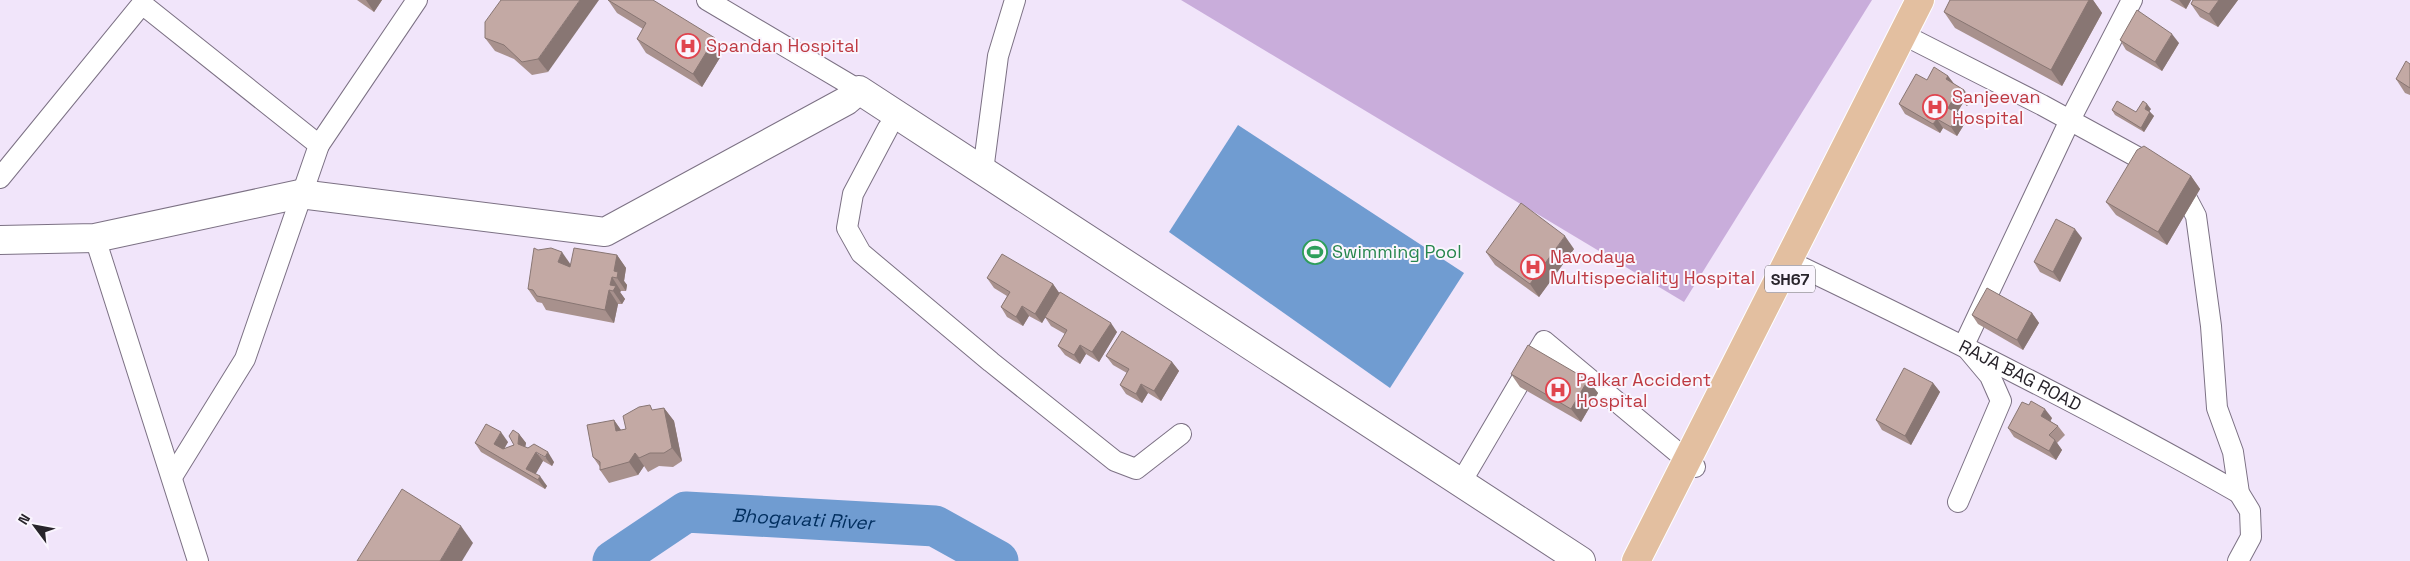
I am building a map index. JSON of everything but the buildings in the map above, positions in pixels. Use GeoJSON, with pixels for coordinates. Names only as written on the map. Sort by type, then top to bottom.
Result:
{"type":"FeatureCollection","features":[{"type":"Feature","properties":{"kind":"main road"},"geometry":{"type":"LineString","coordinates":[[1636,561],[1691,464],[1920,0]]}},
{"type":"Feature","properties":{"kind":"main road","name":"SH67"},"geometry":{"type":"LineString","coordinates":[[1650,561],[1691,464],[1797,264],[1912,38],[1934,0]]}},
{"type":"Feature","properties":{"kind":"street"},"geometry":{"type":"LineString","coordinates":[[172,477],[245,359],[318,145],[417,0]]}},
{"type":"Feature","properties":{"kind":"street"},"geometry":{"type":"LineString","coordinates":[[707,0],[852,95],[983,171],[1460,484],[1581,561]]}},
{"type":"Feature","properties":{"kind":"street"},"geometry":{"type":"LineString","coordinates":[[983,171],[998,56],[1015,0]]}},
{"type":"Feature","properties":{"kind":"street"},"geometry":{"type":"LineString","coordinates":[[1958,502],[2002,401],[1990,376],[1964,345],[2070,120],[2132,0]]}},
{"type":"Feature","properties":{"kind":"street"},"geometry":{"type":"LineString","coordinates":[[0,178],[142,4],[318,145]]}},
{"type":"Feature","properties":{"kind":"street"},"geometry":{"type":"LineString","coordinates":[[1912,38],[2070,120],[2146,164],[2185,195],[2196,216],[2211,326],[2217,408],[2233,452],[2239,493],[2250,511],[2251,537],[2238,561]]}},
{"type":"Feature","properties":{"kind":"street"},"geometry":{"type":"LineString","coordinates":[[852,95],[888,128],[1557,561]]}},
{"type":"Feature","properties":{"kind":"street"},"geometry":{"type":"LineString","coordinates":[[0,240],[95,238],[300,194],[605,232],[852,95]]}},
{"type":"Feature","properties":{"kind":"street"},"geometry":{"type":"LineString","coordinates":[[888,128],[853,194],[846,228],[861,253],[991,362],[1115,461],[1136,469],[1181,434]]}},
{"type":"Feature","properties":{"kind":"street"},"geometry":{"type":"LineString","coordinates":[[95,238],[198,561]]}},
{"type":"Feature","properties":{"kind":"street","name":"RAJA BAG ROAD"},"geometry":{"type":"LineString","coordinates":[[1797,264],[1964,345],[2140,437],[2239,493]]}},
{"type":"Feature","properties":{"kind":"street"},"geometry":{"type":"LineString","coordinates":[[1460,484],[1544,341],[1691,464]]}},
{"type":"Feature","properties":{"kind":"shaded area"},"geometry":{"type":"Polygon","coordinates":[[[1181,0],[1872,0],[1684,302],[1181,0]]]}},
{"type":"Feature","properties":{"kind":"water","name":"Swimming Pool"},"geometry":{"type":"Polygon","coordinates":[[[1238,125],[1464,273],[1390,388],[1169,232],[1238,125]]]}},
{"type":"Feature","properties":{"kind":"waterway","name":"Bhogavati River"},"geometry":{"type":"LineString","coordinates":[[613,561],[686,512],[935,526],[998,561]]}},
{"type":"Feature","properties":{"kind":"place","name":"Spandan Hospital"},"geometry":{"type":"Point","coordinates":[688,46]}},
{"type":"Feature","properties":{"kind":"place","name":"Sanjeevan Hospital"},"geometry":{"type":"Point","coordinates":[1935,107]}},
{"type":"Feature","properties":{"kind":"place","name":"Swimming Pool"},"geometry":{"type":"Point","coordinates":[1315,252]}},
{"type":"Feature","properties":{"kind":"place","name":"Navodaya Multispeciality Hospital"},"geometry":{"type":"Point","coordinates":[1533,267]}},
{"type":"Feature","properties":{"kind":"place","name":"Palkar Accident Hospital"},"geometry":{"type":"Point","coordinates":[1558,390]}}]}
